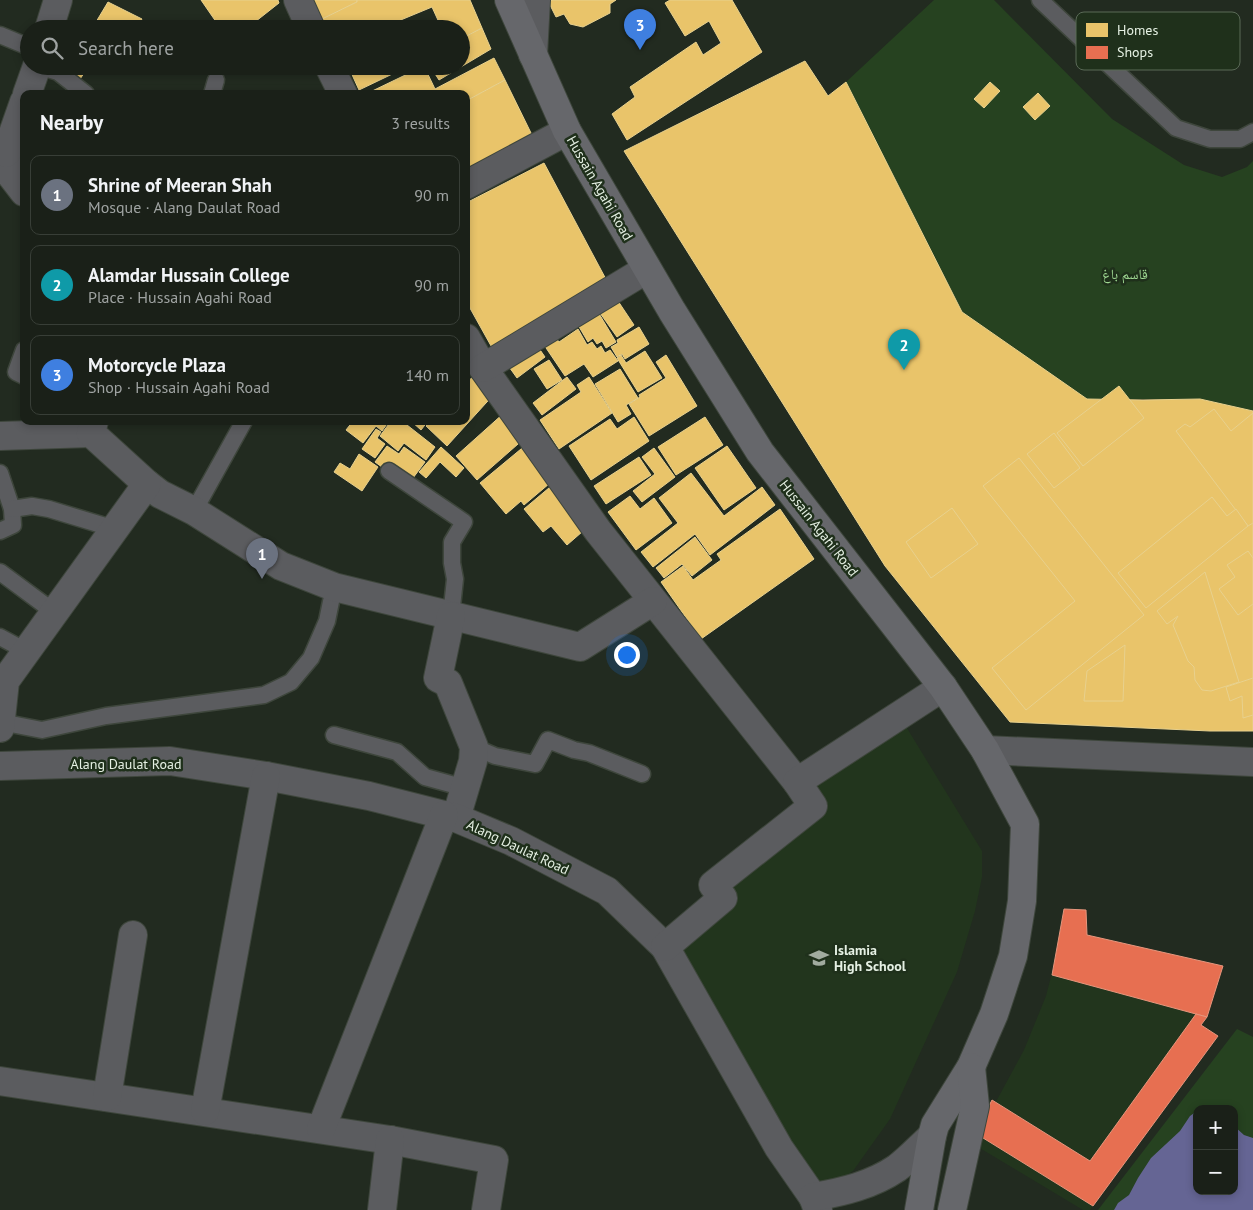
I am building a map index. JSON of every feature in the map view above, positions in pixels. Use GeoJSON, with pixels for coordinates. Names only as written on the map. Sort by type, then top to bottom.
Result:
{"type":"FeatureCollection","features":[{"type":"Feature","properties":{"kind":"main road","name":"Hussain Agahi Road"},"geometry":{"type":"LineString","coordinates":[[509,0],[567,131],[647,269],[760,452],[943,687],[986,750],[1025,824],[1022,901],[1013,956],[994,1014],[971,1068],[935,1125],[919,1210]]}},
{"type":"Feature","properties":{"kind":"main road","name":"Hussain Agahi Road"},"geometry":{"type":"LineString","coordinates":[[952,1210],[975,1106],[971,1068]]}},
{"type":"Feature","properties":{"kind":"street"},"geometry":{"type":"LineString","coordinates":[[52,20],[58,0]]}},
{"type":"Feature","properties":{"kind":"street"},"geometry":{"type":"LineString","coordinates":[[298,0],[307,20]]}},
{"type":"Feature","properties":{"kind":"street"},"geometry":{"type":"LineString","coordinates":[[533,55],[536,0]]}},
{"type":"Feature","properties":{"kind":"street"},"geometry":{"type":"LineString","coordinates":[[28,90],[34,75]]}},
{"type":"Feature","properties":{"kind":"street"},"geometry":{"type":"LineString","coordinates":[[334,75],[341,90]]}},
{"type":"Feature","properties":{"kind":"street"},"geometry":{"type":"LineString","coordinates":[[20,112],[3,152],[7,170],[20,187]]}},
{"type":"Feature","properties":{"kind":"street"},"geometry":{"type":"LineString","coordinates":[[470,183],[567,131]]}},
{"type":"Feature","properties":{"kind":"street"},"geometry":{"type":"LineString","coordinates":[[483,368],[647,269]]}},
{"type":"Feature","properties":{"kind":"street"},"geometry":{"type":"LineString","coordinates":[[470,345],[483,368],[598,531],[797,782],[813,806],[713,885],[723,898],[664,947]]}},
{"type":"Feature","properties":{"kind":"street"},"geometry":{"type":"LineString","coordinates":[[0,436],[93,427],[147,484],[160,494],[194,511],[281,566],[334,587],[580,646],[653,601]]}},
{"type":"Feature","properties":{"kind":"street"},"geometry":{"type":"LineString","coordinates":[[0,728],[5,681],[147,484]]}},
{"type":"Feature","properties":{"kind":"street"},"geometry":{"type":"LineString","coordinates":[[322,1129],[450,816],[465,788],[473,761],[474,747],[448,682],[438,678],[452,616]]}},
{"type":"Feature","properties":{"kind":"street"},"geometry":{"type":"LineString","coordinates":[[797,782],[943,687]]}},
{"type":"Feature","properties":{"kind":"street"},"geometry":{"type":"LineString","coordinates":[[986,750],[1253,762]]}},
{"type":"Feature","properties":{"kind":"street","name":"Alang Daulat Road"},"geometry":{"type":"LineString","coordinates":[[0,766],[170,761],[266,776],[369,796],[450,816],[511,841],[607,891],[664,947],[779,1148],[816,1204]]}},
{"type":"Feature","properties":{"kind":"street"},"geometry":{"type":"LineString","coordinates":[[205,1111],[266,776]]}},
{"type":"Feature","properties":{"kind":"street"},"geometry":{"type":"LineString","coordinates":[[107,1097],[134,935]]}},
{"type":"Feature","properties":{"kind":"street"},"geometry":{"type":"LineString","coordinates":[[0,1081],[322,1129],[494,1160],[486,1210]]}},
{"type":"Feature","properties":{"kind":"street"},"geometry":{"type":"LineString","coordinates":[[816,1204],[871,1182],[898,1167],[932,1136]]}},
{"type":"Feature","properties":{"kind":"street"},"geometry":{"type":"LineString","coordinates":[[382,1210],[390,1140]]}},
{"type":"Feature","properties":{"kind":"lane"},"geometry":{"type":"LineString","coordinates":[[1040,0],[1076,34]]}},
{"type":"Feature","properties":{"kind":"lane"},"geometry":{"type":"LineString","coordinates":[[0,35],[20,43]]}},
{"type":"Feature","properties":{"kind":"lane"},"geometry":{"type":"LineString","coordinates":[[1114,70],[1176,128],[1210,139],[1240,139],[1253,132]]}},
{"type":"Feature","properties":{"kind":"lane"},"geometry":{"type":"LineString","coordinates":[[62,75],[81,90]]}},
{"type":"Feature","properties":{"kind":"lane"},"geometry":{"type":"LineString","coordinates":[[20,361],[16,372],[20,374]]}},
{"type":"Feature","properties":{"kind":"lane"},"geometry":{"type":"LineString","coordinates":[[194,511],[242,425]]}},
{"type":"Feature","properties":{"kind":"lane"},"geometry":{"type":"LineString","coordinates":[[389,471],[464,522],[452,542],[452,563],[455,579],[452,616]]}},
{"type":"Feature","properties":{"kind":"lane"},"geometry":{"type":"LineString","coordinates":[[0,474],[12,509],[13,525],[0,531]]}},
{"type":"Feature","properties":{"kind":"lane"},"geometry":{"type":"LineString","coordinates":[[12,509],[32,506],[49,509],[114,529]]}},
{"type":"Feature","properties":{"kind":"lane"},"geometry":{"type":"LineString","coordinates":[[0,572],[54,612]]}},
{"type":"Feature","properties":{"kind":"lane"},"geometry":{"type":"LineString","coordinates":[[1,722],[42,730],[106,716],[264,695],[291,682],[311,658],[327,621],[334,587]]}},
{"type":"Feature","properties":{"kind":"lane"},"geometry":{"type":"LineString","coordinates":[[0,636],[26,651]]}},
{"type":"Feature","properties":{"kind":"lane"},"geometry":{"type":"LineString","coordinates":[[334,735],[397,752],[425,777],[465,788]]}},
{"type":"Feature","properties":{"kind":"lane"},"geometry":{"type":"LineString","coordinates":[[474,747],[495,756],[535,764],[548,740],[574,750],[589,753],[642,774]]}},
{"type":"Feature","properties":{"kind":"shaded area","name":"Islamia High School"},"geometry":{"type":"Polygon","coordinates":[[[899,715],[982,851],[982,877],[975,911],[957,972],[890,1119],[853,1171],[813,1197],[669,944],[713,885],[813,807],[797,782],[899,715]]]}},
{"type":"Feature","properties":{"kind":"shaded area"},"geometry":{"type":"Polygon","coordinates":[[[1087,935],[1217,966],[1207,1017],[1197,1029],[1090,1210],[1083,1210],[973,1144],[1024,1050],[1046,996],[1057,953],[1087,935]]]}},
{"type":"Feature","properties":{"kind":"green space","name":"قاسم باغ"},"geometry":{"type":"Polygon","coordinates":[[[934,0],[994,0],[1112,119],[1184,165],[1222,177],[1247,167],[1253,161],[1253,411],[1200,399],[1087,399],[962,312],[846,82],[934,0]]]}},
{"type":"Feature","properties":{"kind":"green space"},"geometry":{"type":"Polygon","coordinates":[[[1237,1029],[1253,1037],[1253,1210],[1098,1210],[1237,1029]]]}},
{"type":"Feature","properties":{"kind":"water"},"geometry":{"type":"Polygon","coordinates":[[[1193,1114],[1193,1195],[1238,1195],[1238,1130],[1244,1135],[1253,1138],[1253,1210],[1114,1210],[1118,1203],[1129,1195],[1151,1158],[1180,1131],[1193,1114]]]}},
{"type":"Feature","properties":{"kind":"building: Homes"},"geometry":{"type":"Polygon","coordinates":[[[201,0],[278,0],[279,3],[257,20],[215,20],[201,0]]]}},
{"type":"Feature","properties":{"kind":"building: Homes"},"geometry":{"type":"Polygon","coordinates":[[[309,0],[357,0],[357,2],[318,20],[309,0]]]}},
{"type":"Feature","properties":{"kind":"building: Homes"},"geometry":{"type":"Polygon","coordinates":[[[357,0],[470,0],[482,28],[470,34],[470,20],[438,20],[432,7],[401,20],[320,20],[357,2],[357,0]]]}},
{"type":"Feature","properties":{"kind":"building: Homes"},"geometry":{"type":"Polygon","coordinates":[[[552,0],[616,0],[610,4],[610,13],[583,27],[570,24],[564,14],[556,17],[549,3],[552,0]]]}},
{"type":"Feature","properties":{"kind":"building: Homes"},"geometry":{"type":"Polygon","coordinates":[[[670,0],[732,0],[762,52],[627,140],[612,114],[635,97],[630,87],[696,42],[703,55],[721,43],[709,21],[685,36],[665,3],[670,0]]]}},
{"type":"Feature","properties":{"kind":"building: Homes"},"geometry":{"type":"Polygon","coordinates":[[[108,2],[142,19],[141,20],[97,20],[108,2]]]}},
{"type":"Feature","properties":{"kind":"building: Homes"},"geometry":{"type":"Polygon","coordinates":[[[482,28],[491,49],[470,62],[470,34],[482,28]]]}},
{"type":"Feature","properties":{"kind":"building: Homes"},"geometry":{"type":"Polygon","coordinates":[[[494,58],[505,80],[470,99],[470,90],[374,90],[405,75],[428,75],[435,89],[462,75],[470,75],[470,71],[494,58]]]}},
{"type":"Feature","properties":{"kind":"building: Homes"},"geometry":{"type":"Polygon","coordinates":[[[805,61],[828,96],[846,82],[962,312],[1087,399],[1200,399],[1253,411],[1253,731],[1210,731],[1010,722],[885,566],[624,151],[805,61]]]}},
{"type":"Feature","properties":{"kind":"building: Homes"},"geometry":{"type":"Polygon","coordinates":[[[74,75],[83,75],[80,79],[74,75]]]}},
{"type":"Feature","properties":{"kind":"building: Homes"},"geometry":{"type":"Polygon","coordinates":[[[352,75],[390,75],[359,90],[352,75]]]}},
{"type":"Feature","properties":{"kind":"building: Homes"},"geometry":{"type":"Polygon","coordinates":[[[436,75],[447,75],[439,80],[436,75]]]}},
{"type":"Feature","properties":{"kind":"building: Homes"},"geometry":{"type":"Polygon","coordinates":[[[505,80],[532,135],[470,169],[470,99],[505,80]]]}},
{"type":"Feature","properties":{"kind":"building: Homes"},"geometry":{"type":"Polygon","coordinates":[[[990,82],[1000,91],[984,108],[974,99],[990,82]]]}},
{"type":"Feature","properties":{"kind":"building: Homes"},"geometry":{"type":"Polygon","coordinates":[[[1038,93],[1050,106],[1035,120],[1023,107],[1038,93]]]}},
{"type":"Feature","properties":{"kind":"building: Homes"},"geometry":{"type":"Polygon","coordinates":[[[544,163],[608,283],[495,353],[470,308],[470,201],[544,163]]]}},
{"type":"Feature","properties":{"kind":"building: Homes"},"geometry":{"type":"Polygon","coordinates":[[[618,301],[634,325],[617,337],[600,313],[618,301]]]}},
{"type":"Feature","properties":{"kind":"building: Homes"},"geometry":{"type":"Polygon","coordinates":[[[598,312],[616,342],[606,348],[602,341],[597,344],[593,338],[588,342],[578,325],[598,312]]]}},
{"type":"Feature","properties":{"kind":"building: Homes"},"geometry":{"type":"Polygon","coordinates":[[[639,327],[649,344],[625,359],[622,354],[617,357],[611,347],[618,343],[617,340],[639,327]]]}},
{"type":"Feature","properties":{"kind":"building: Homes"},"geometry":{"type":"Polygon","coordinates":[[[578,329],[587,345],[592,342],[597,349],[601,346],[605,353],[610,350],[618,361],[593,377],[584,364],[565,376],[542,342],[553,334],[559,342],[578,329]]]}},
{"type":"Feature","properties":{"kind":"building: Homes"},"geometry":{"type":"Polygon","coordinates":[[[536,344],[545,357],[517,378],[507,364],[536,344]]]}},
{"type":"Feature","properties":{"kind":"building: Homes"},"geometry":{"type":"Polygon","coordinates":[[[645,351],[662,378],[638,392],[617,358],[621,355],[626,363],[645,351]]]}},
{"type":"Feature","properties":{"kind":"building: Homes"},"geometry":{"type":"Polygon","coordinates":[[[666,355],[697,406],[649,436],[629,404],[640,397],[639,395],[666,378],[656,362],[666,355]]]}},
{"type":"Feature","properties":{"kind":"building: Homes"},"geometry":{"type":"Polygon","coordinates":[[[549,360],[562,380],[547,389],[534,369],[549,360]]]}},
{"type":"Feature","properties":{"kind":"building: Homes"},"geometry":{"type":"Polygon","coordinates":[[[620,369],[638,398],[626,405],[631,414],[618,422],[595,384],[620,369]]]}},
{"type":"Feature","properties":{"kind":"building: Homes"},"geometry":{"type":"Polygon","coordinates":[[[476,373],[496,392],[470,421],[470,380],[476,373]]]}},
{"type":"Feature","properties":{"kind":"building: Homes"},"geometry":{"type":"Polygon","coordinates":[[[567,377],[576,389],[542,415],[533,403],[567,377]]]}},
{"type":"Feature","properties":{"kind":"building: Homes"},"geometry":{"type":"Polygon","coordinates":[[[589,377],[612,413],[559,449],[540,420],[581,392],[577,385],[589,377]]]}},
{"type":"Feature","properties":{"kind":"building: Homes"},"geometry":{"type":"Polygon","coordinates":[[[1119,386],[1144,418],[1083,466],[1057,433],[1119,386]]]}},
{"type":"Feature","properties":{"kind":"building: Homes"},"geometry":{"type":"Polygon","coordinates":[[[1214,409],[1231,431],[1253,413],[1253,523],[1248,526],[1176,431],[1185,424],[1190,427],[1214,409]]]}},
{"type":"Feature","properties":{"kind":"building: Homes"},"geometry":{"type":"Polygon","coordinates":[[[504,413],[526,437],[477,480],[456,456],[504,413]]]}},
{"type":"Feature","properties":{"kind":"building: Homes"},"geometry":{"type":"Polygon","coordinates":[[[634,417],[649,441],[591,480],[569,446],[610,419],[617,429],[634,417]]]}},
{"type":"Feature","properties":{"kind":"building: Homes"},"geometry":{"type":"Polygon","coordinates":[[[705,417],[723,445],[676,475],[658,447],[705,417]]]}},
{"type":"Feature","properties":{"kind":"building: Homes"},"geometry":{"type":"Polygon","coordinates":[[[350,425],[386,425],[382,431],[376,426],[363,443],[346,430],[350,425]]]}},
{"type":"Feature","properties":{"kind":"building: Homes"},"geometry":{"type":"Polygon","coordinates":[[[388,425],[407,425],[435,447],[426,460],[404,443],[398,451],[380,436],[388,425]]]}},
{"type":"Feature","properties":{"kind":"building: Homes"},"geometry":{"type":"Polygon","coordinates":[[[415,425],[425,425],[421,430],[415,425]]]}},
{"type":"Feature","properties":{"kind":"building: Homes"},"geometry":{"type":"Polygon","coordinates":[[[427,425],[466,425],[447,446],[427,425]]]}},
{"type":"Feature","properties":{"kind":"building: Homes"},"geometry":{"type":"Polygon","coordinates":[[[376,429],[381,432],[377,438],[385,444],[375,458],[362,449],[376,429]]]}},
{"type":"Feature","properties":{"kind":"building: Homes"},"geometry":{"type":"Polygon","coordinates":[[[1054,433],[1080,468],[1054,488],[1027,454],[1054,433]]]}},
{"type":"Feature","properties":{"kind":"building: Homes"},"geometry":{"type":"Polygon","coordinates":[[[527,444],[556,478],[524,505],[521,501],[506,514],[480,483],[527,444]]]}},
{"type":"Feature","properties":{"kind":"building: Homes"},"geometry":{"type":"Polygon","coordinates":[[[387,446],[399,454],[404,447],[425,462],[410,482],[375,462],[387,446]]]}},
{"type":"Feature","properties":{"kind":"building: Homes"},"geometry":{"type":"Polygon","coordinates":[[[727,446],[756,488],[724,510],[695,468],[727,446]]]}},
{"type":"Feature","properties":{"kind":"building: Homes"},"geometry":{"type":"Polygon","coordinates":[[[441,447],[464,468],[456,477],[440,462],[426,478],[419,472],[441,447]]]}},
{"type":"Feature","properties":{"kind":"building: Homes"},"geometry":{"type":"Polygon","coordinates":[[[654,448],[675,477],[642,502],[633,491],[655,474],[642,457],[654,448]]]}},
{"type":"Feature","properties":{"kind":"building: Homes"},"geometry":{"type":"Polygon","coordinates":[[[359,454],[378,467],[362,491],[334,472],[340,463],[350,469],[359,454]]]}},
{"type":"Feature","properties":{"kind":"building: Homes"},"geometry":{"type":"Polygon","coordinates":[[[639,457],[651,475],[606,504],[594,486],[639,457]]]}},
{"type":"Feature","properties":{"kind":"building: Homes"},"geometry":{"type":"Polygon","coordinates":[[[1019,458],[1144,615],[1026,710],[992,668],[1075,601],[983,486],[1019,458]]]}},
{"type":"Feature","properties":{"kind":"building: Homes"},"geometry":{"type":"Polygon","coordinates":[[[691,473],[724,516],[762,487],[775,505],[710,555],[695,534],[653,567],[641,552],[678,523],[659,498],[691,473]]]}},
{"type":"Feature","properties":{"kind":"building: Homes"},"geometry":{"type":"Polygon","coordinates":[[[556,482],[590,525],[567,545],[551,526],[543,532],[524,509],[556,482]]]}},
{"type":"Feature","properties":{"kind":"building: Homes"},"geometry":{"type":"Polygon","coordinates":[[[630,496],[640,509],[654,498],[672,523],[636,550],[608,512],[630,496]]]}},
{"type":"Feature","properties":{"kind":"building: Homes"},"geometry":{"type":"Polygon","coordinates":[[[1212,497],[1227,516],[1236,509],[1248,526],[1146,608],[1118,573],[1212,497]]]}},
{"type":"Feature","properties":{"kind":"building: Homes"},"geometry":{"type":"Polygon","coordinates":[[[952,508],[978,544],[931,578],[906,542],[952,508]]]}},
{"type":"Feature","properties":{"kind":"building: Homes"},"geometry":{"type":"Polygon","coordinates":[[[780,509],[814,559],[701,639],[661,582],[683,566],[693,580],[721,560],[717,554],[780,509]]]}},
{"type":"Feature","properties":{"kind":"building: Homes"},"geometry":{"type":"Polygon","coordinates":[[[695,537],[712,560],[692,576],[682,564],[664,578],[656,568],[695,537]]]}},
{"type":"Feature","properties":{"kind":"building: Homes"},"geometry":{"type":"Polygon","coordinates":[[[1248,551],[1253,558],[1253,604],[1238,615],[1219,589],[1235,577],[1227,565],[1248,551]]]}},
{"type":"Feature","properties":{"kind":"building: Homes"},"geometry":{"type":"Polygon","coordinates":[[[1205,572],[1239,682],[1211,691],[1202,690],[1195,680],[1194,667],[1188,661],[1173,625],[1178,616],[1167,624],[1157,611],[1205,572]]]}},
{"type":"Feature","properties":{"kind":"building: Homes"},"geometry":{"type":"Polygon","coordinates":[[[1125,645],[1123,701],[1084,701],[1087,671],[1125,645]]]}},
{"type":"Feature","properties":{"kind":"building: Homes"},"geometry":{"type":"Polygon","coordinates":[[[1253,678],[1253,715],[1243,718],[1242,696],[1230,701],[1226,687],[1253,678]]]}},
{"type":"Feature","properties":{"kind":"building: Shops"},"geometry":{"type":"Polygon","coordinates":[[[1064,909],[1086,910],[1087,935],[1223,966],[1207,1017],[1052,975],[1064,909]]]}},
{"type":"Feature","properties":{"kind":"building: Shops"},"geometry":{"type":"Polygon","coordinates":[[[1196,1014],[1207,1017],[1201,1025],[1218,1036],[1093,1206],[975,1133],[992,1100],[1090,1161],[1196,1014]]]}},
{"type":"Feature","properties":{"kind":"place","name":"Motorcycle Plaza"},"geometry":{"type":"Point","coordinates":[640,50]}},
{"type":"Feature","properties":{"kind":"place","name":"Alamdar Hussain College"},"geometry":{"type":"Point","coordinates":[904,370]}},
{"type":"Feature","properties":{"kind":"place","name":"Shrine of Meeran Shah"},"geometry":{"type":"Point","coordinates":[262,579]}},
{"type":"Feature","properties":{"kind":"place","name":"Islamia High School"},"geometry":{"type":"Point","coordinates":[819,958]}}]}
